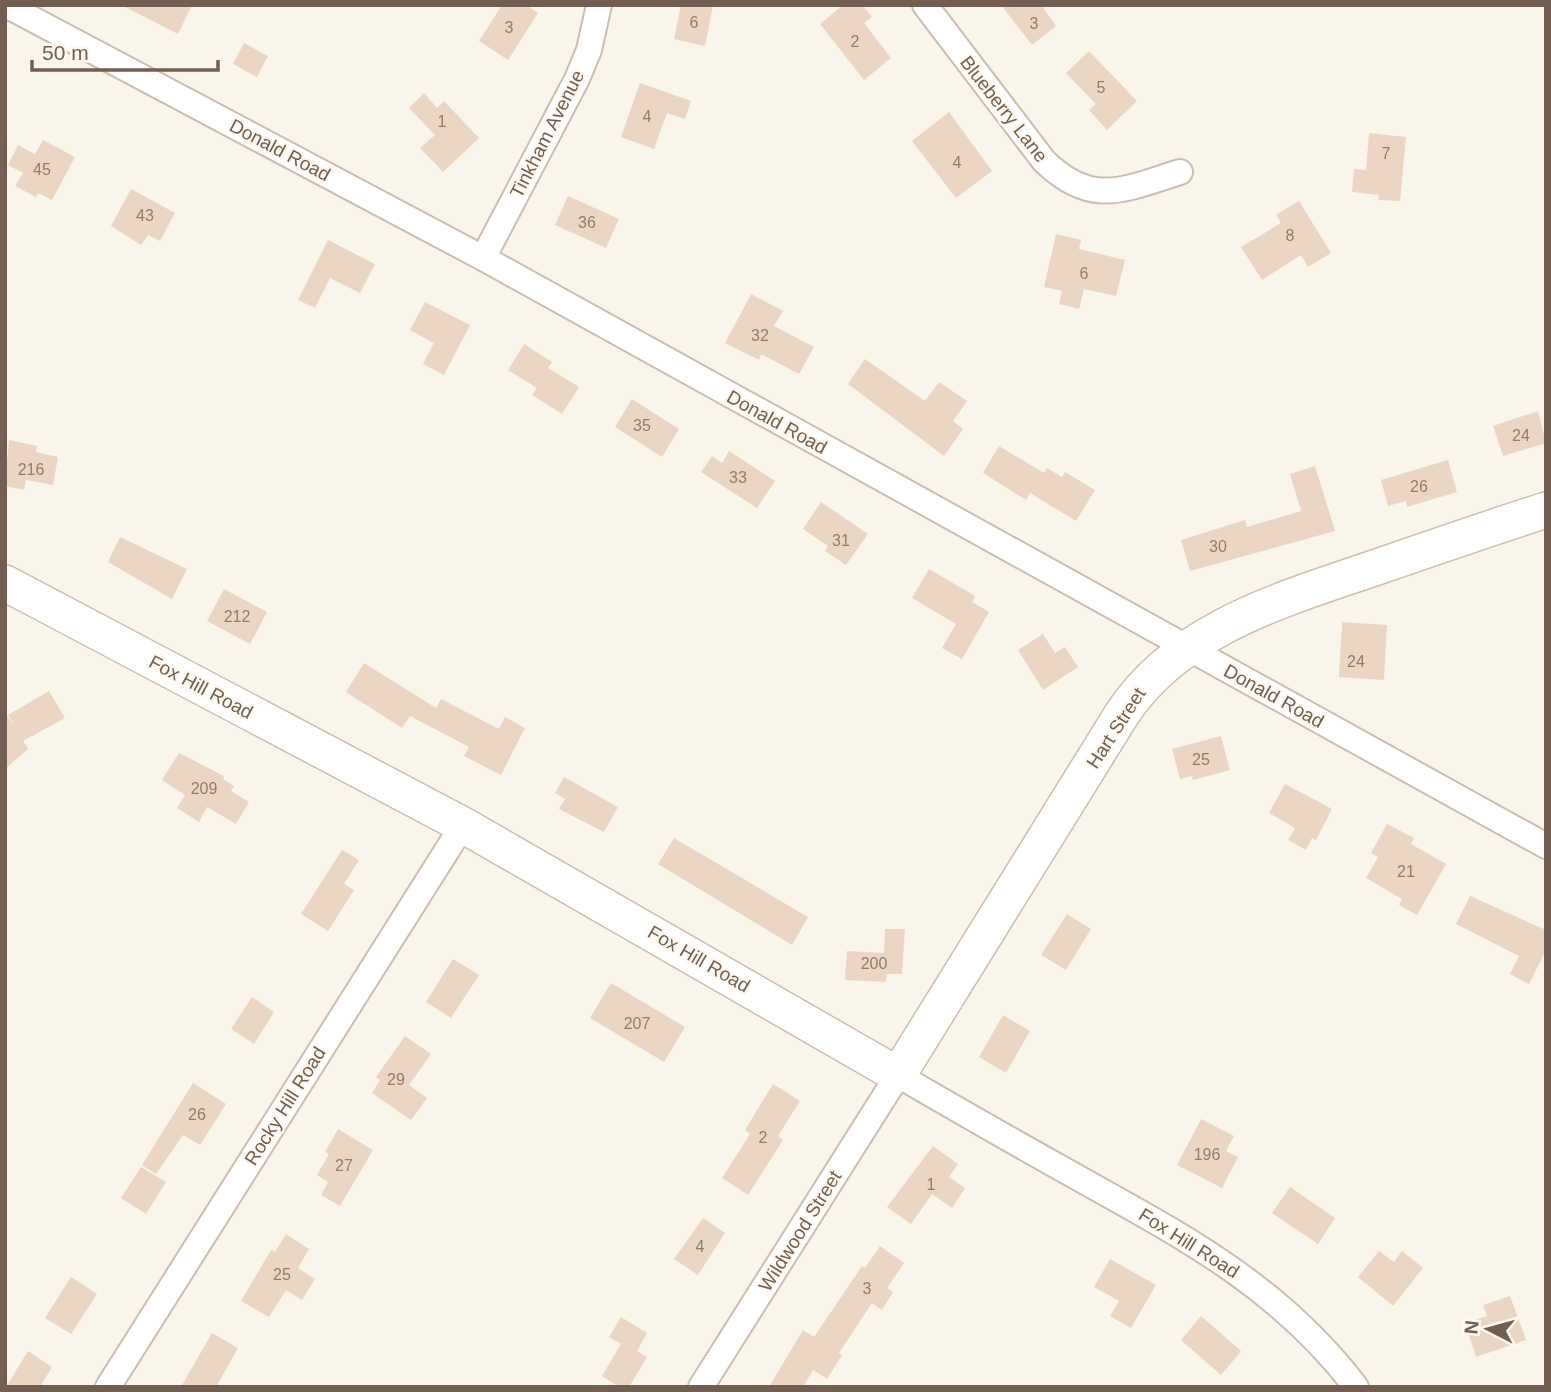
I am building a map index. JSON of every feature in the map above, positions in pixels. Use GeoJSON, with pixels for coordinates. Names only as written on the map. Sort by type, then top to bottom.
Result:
{"type":"FeatureCollection","features":[{"type":"Feature","properties":{"kind":"street","name":"Donald Road"},"geometry":{"type":"LineString","coordinates":[[5,5],[483,258],[1546,846]]}},
{"type":"Feature","properties":{"kind":"street","name":"Tinkham Avenue"},"geometry":{"type":"LineString","coordinates":[[483,258],[577,79],[589,50],[599,5]]}},
{"type":"Feature","properties":{"kind":"street","name":"Blueberry Lane"},"geometry":{"type":"LineString","coordinates":[[925,5],[1044,161],[1065,178],[1090,191],[1110,193],[1180,172]]}},
{"type":"Feature","properties":{"kind":"street","name":"Hart Street"},"geometry":{"type":"LineString","coordinates":[[898,1074],[1143,685],[1189,648],[1232,622],[1279,601],[1546,510]]}},
{"type":"Feature","properties":{"kind":"street","name":"Fox Hill Road"},"geometry":{"type":"LineString","coordinates":[[9,593],[463,825],[1190,1240],[1282,1306],[1314,1336],[1356,1387]]}},
{"type":"Feature","properties":{"kind":"street","name":"Rocky Hill Road"},"geometry":{"type":"LineString","coordinates":[[108,1387],[463,825]]}},
{"type":"Feature","properties":{"kind":"street","name":"Wildwood Street"},"geometry":{"type":"LineString","coordinates":[[701,1387],[898,1074]]}},
{"type":"Feature","properties":{"kind":"building"},"geometry":{"type":"Polygon","coordinates":[[[121,5],[192,5],[178,34],[121,5]]]}},
{"type":"Feature","properties":{"kind":"building"},"geometry":{"type":"Polygon","coordinates":[[[502,5],[526,5],[538,13],[508,60],[479,41],[502,5]]]}},
{"type":"Feature","properties":{"kind":"building"},"geometry":{"type":"Polygon","coordinates":[[[681,5],[713,5],[705,46],[674,39],[681,5]]]}},
{"type":"Feature","properties":{"kind":"building"},"geometry":{"type":"Polygon","coordinates":[[[843,5],[862,5],[872,17],[864,23],[891,58],[864,80],[820,24],[843,5]]]}},
{"type":"Feature","properties":{"kind":"building"},"geometry":{"type":"Polygon","coordinates":[[[1001,5],[1041,5],[1056,26],[1032,45],[1001,5]]]}},
{"type":"Feature","properties":{"kind":"building"},"geometry":{"type":"Polygon","coordinates":[[[244,43],[268,56],[257,77],[233,64],[244,43]]]}},
{"type":"Feature","properties":{"kind":"building"},"geometry":{"type":"Polygon","coordinates":[[[1089,51],[1137,101],[1107,130],[1089,110],[1096,104],[1066,73],[1089,51]]]}},
{"type":"Feature","properties":{"kind":"building"},"geometry":{"type":"Polygon","coordinates":[[[640,83],[691,101],[685,119],[667,113],[654,149],[621,137],[640,83]]]}},
{"type":"Feature","properties":{"kind":"building"},"geometry":{"type":"Polygon","coordinates":[[[424,93],[437,108],[444,101],[479,138],[443,172],[420,148],[435,135],[409,108],[424,93]]]}},
{"type":"Feature","properties":{"kind":"building"},"geometry":{"type":"Polygon","coordinates":[[[949,112],[992,171],[956,198],[912,141],[949,112]]]}},
{"type":"Feature","properties":{"kind":"building"},"geometry":{"type":"Polygon","coordinates":[[[1369,133],[1406,137],[1400,201],[1378,200],[1379,195],[1352,192],[1354,169],[1366,170],[1369,133]]]}},
{"type":"Feature","properties":{"kind":"building"},"geometry":{"type":"Polygon","coordinates":[[[43,140],[75,157],[52,200],[38,193],[36,197],[15,186],[23,173],[8,165],[18,145],[35,154],[43,140]]]}},
{"type":"Feature","properties":{"kind":"building"},"geometry":{"type":"Polygon","coordinates":[[[131,189],[175,213],[160,241],[148,235],[141,245],[111,226],[131,189]]]}},
{"type":"Feature","properties":{"kind":"building"},"geometry":{"type":"Polygon","coordinates":[[[568,196],[619,219],[606,248],[555,225],[568,196]]]}},
{"type":"Feature","properties":{"kind":"building"},"geometry":{"type":"Polygon","coordinates":[[[1299,201],[1331,253],[1308,267],[1301,255],[1262,280],[1241,247],[1281,223],[1276,215],[1299,201]]]}},
{"type":"Feature","properties":{"kind":"building"},"geometry":{"type":"Polygon","coordinates":[[[1056,234],[1081,240],[1079,249],[1125,260],[1116,296],[1084,289],[1079,309],[1059,304],[1062,291],[1044,287],[1056,234]]]}},
{"type":"Feature","properties":{"kind":"building"},"geometry":{"type":"Polygon","coordinates":[[[328,240],[375,264],[360,293],[330,278],[315,308],[298,300],[328,240]]]}},
{"type":"Feature","properties":{"kind":"building"},"geometry":{"type":"Polygon","coordinates":[[[751,294],[783,311],[774,326],[814,347],[799,374],[761,354],[759,360],[725,343],[751,294]]]}},
{"type":"Feature","properties":{"kind":"building"},"geometry":{"type":"Polygon","coordinates":[[[425,302],[470,325],[444,375],[423,364],[434,343],[410,330],[425,302]]]}},
{"type":"Feature","properties":{"kind":"building"},"geometry":{"type":"Polygon","coordinates":[[[524,344],[552,362],[548,368],[579,387],[562,414],[532,395],[537,388],[508,370],[524,344]]]}},
{"type":"Feature","properties":{"kind":"building"},"geometry":{"type":"Polygon","coordinates":[[[865,359],[925,401],[939,382],[967,401],[953,421],[963,429],[944,456],[848,384],[865,359]]]}},
{"type":"Feature","properties":{"kind":"building"},"geometry":{"type":"Polygon","coordinates":[[[632,399],[679,429],[662,457],[615,427],[632,399]]]}},
{"type":"Feature","properties":{"kind":"building"},"geometry":{"type":"Polygon","coordinates":[[[1538,411],[1546,443],[1503,456],[1493,426],[1538,411]]]}},
{"type":"Feature","properties":{"kind":"building"},"geometry":{"type":"Polygon","coordinates":[[[9,440],[37,446],[36,452],[58,457],[53,485],[26,480],[24,490],[5,486],[9,440]]]}},
{"type":"Feature","properties":{"kind":"building"},"geometry":{"type":"Polygon","coordinates":[[[999,446],[1044,473],[1047,468],[1062,477],[1065,472],[1095,490],[1076,521],[1030,493],[1026,500],[983,473],[999,446]]]}},
{"type":"Feature","properties":{"kind":"building"},"geometry":{"type":"Polygon","coordinates":[[[729,451],[775,481],[757,508],[701,472],[712,456],[722,463],[729,451]]]}},
{"type":"Feature","properties":{"kind":"building"},"geometry":{"type":"Polygon","coordinates":[[[1448,460],[1457,492],[1407,507],[1406,501],[1388,506],[1381,480],[1448,460]]]}},
{"type":"Feature","properties":{"kind":"building"},"geometry":{"type":"Polygon","coordinates":[[[1315,466],[1335,531],[1190,571],[1181,540],[1245,520],[1247,527],[1301,511],[1290,474],[1315,466]]]}},
{"type":"Feature","properties":{"kind":"building"},"geometry":{"type":"Polygon","coordinates":[[[821,502],[868,534],[846,565],[825,551],[828,546],[803,529],[821,502]]]}},
{"type":"Feature","properties":{"kind":"building"},"geometry":{"type":"Polygon","coordinates":[[[120,537],[187,569],[172,599],[108,562],[120,537]]]}},
{"type":"Feature","properties":{"kind":"building"},"geometry":{"type":"Polygon","coordinates":[[[929,569],[975,596],[972,602],[989,612],[962,659],[942,648],[956,624],[912,598],[929,569]]]}},
{"type":"Feature","properties":{"kind":"building"},"geometry":{"type":"Polygon","coordinates":[[[224,589],[267,612],[250,644],[207,621],[224,589]]]}},
{"type":"Feature","properties":{"kind":"building"},"geometry":{"type":"Polygon","coordinates":[[[1342,622],[1387,625],[1384,680],[1339,677],[1342,622]]]}},
{"type":"Feature","properties":{"kind":"building"},"geometry":{"type":"Polygon","coordinates":[[[1043,634],[1055,653],[1065,647],[1078,667],[1043,690],[1018,650],[1043,634]]]}},
{"type":"Feature","properties":{"kind":"building"},"geometry":{"type":"Polygon","coordinates":[[[364,663],[436,708],[441,699],[499,729],[505,717],[525,728],[501,775],[464,756],[469,747],[410,716],[402,728],[346,692],[364,663]]]}},
{"type":"Feature","properties":{"kind":"building"},"geometry":{"type":"Polygon","coordinates":[[[49,691],[65,718],[23,741],[28,749],[5,769],[5,713],[14,726],[8,715],[49,691]]]}},
{"type":"Feature","properties":{"kind":"building"},"geometry":{"type":"Polygon","coordinates":[[[1221,736],[1230,770],[1193,780],[1192,776],[1180,779],[1172,749],[1221,736]]]}},
{"type":"Feature","properties":{"kind":"building"},"geometry":{"type":"Polygon","coordinates":[[[179,753],[224,776],[223,779],[234,786],[231,791],[249,802],[236,824],[207,807],[199,822],[177,808],[185,795],[162,780],[179,753]]]}},
{"type":"Feature","properties":{"kind":"building"},"geometry":{"type":"Polygon","coordinates":[[[564,777],[618,807],[604,832],[559,809],[565,799],[555,793],[564,777]]]}},
{"type":"Feature","properties":{"kind":"building"},"geometry":{"type":"Polygon","coordinates":[[[1285,784],[1332,809],[1316,840],[1312,838],[1306,850],[1288,840],[1295,828],[1269,813],[1285,784]]]}},
{"type":"Feature","properties":{"kind":"building"},"geometry":{"type":"Polygon","coordinates":[[[1387,824],[1414,838],[1411,844],[1446,864],[1417,915],[1399,905],[1402,899],[1366,878],[1378,857],[1371,853],[1387,824]]]}},
{"type":"Feature","properties":{"kind":"building"},"geometry":{"type":"Polygon","coordinates":[[[674,838],[808,917],[792,945],[658,864],[674,838]]]}},
{"type":"Feature","properties":{"kind":"building"},"geometry":{"type":"Polygon","coordinates":[[[342,850],[359,860],[344,884],[354,890],[328,931],[301,914],[342,850]]]}},
{"type":"Feature","properties":{"kind":"building"},"geometry":{"type":"Polygon","coordinates":[[[1470,896],[1546,930],[1546,950],[1529,984],[1510,974],[1519,956],[1456,924],[1470,896]]]}},
{"type":"Feature","properties":{"kind":"building"},"geometry":{"type":"Polygon","coordinates":[[[1067,914],[1091,929],[1066,970],[1041,955],[1067,914]]]}},
{"type":"Feature","properties":{"kind":"building"},"geometry":{"type":"Polygon","coordinates":[[[885,929],[905,929],[902,974],[887,974],[886,982],[845,980],[847,951],[884,953],[885,929]]]}},
{"type":"Feature","properties":{"kind":"building"},"geometry":{"type":"Polygon","coordinates":[[[453,959],[479,975],[451,1018],[426,1002],[453,959]]]}},
{"type":"Feature","properties":{"kind":"building"},"geometry":{"type":"Polygon","coordinates":[[[611,983],[685,1027],[664,1062],[590,1018],[611,983]]]}},
{"type":"Feature","properties":{"kind":"building"},"geometry":{"type":"Polygon","coordinates":[[[252,997],[274,1012],[254,1044],[231,1029],[252,997]]]}},
{"type":"Feature","properties":{"kind":"building"},"geometry":{"type":"Polygon","coordinates":[[[1003,1015],[1030,1031],[1006,1073],[979,1057],[1003,1015]]]}},
{"type":"Feature","properties":{"kind":"building"},"geometry":{"type":"Polygon","coordinates":[[[405,1036],[431,1054],[409,1085],[427,1098],[411,1120],[372,1093],[380,1080],[376,1077],[405,1036]]]}},
{"type":"Feature","properties":{"kind":"building"},"geometry":{"type":"Polygon","coordinates":[[[193,1083],[226,1104],[200,1145],[183,1135],[156,1174],[142,1165],[193,1083]]]}},
{"type":"Feature","properties":{"kind":"building"},"geometry":{"type":"Polygon","coordinates":[[[773,1084],[800,1101],[778,1136],[783,1140],[748,1195],[722,1178],[750,1134],[745,1130],[773,1084]]]}},
{"type":"Feature","properties":{"kind":"building"},"geometry":{"type":"Polygon","coordinates":[[[1201,1119],[1234,1136],[1226,1151],[1238,1157],[1222,1188],[1177,1165],[1201,1119]]]}},
{"type":"Feature","properties":{"kind":"building"},"geometry":{"type":"Polygon","coordinates":[[[338,1129],[373,1150],[340,1206],[321,1195],[328,1182],[317,1175],[329,1154],[325,1152],[338,1129]]]}},
{"type":"Feature","properties":{"kind":"building"},"geometry":{"type":"Polygon","coordinates":[[[933,1146],[958,1164],[949,1177],[965,1188],[952,1208],[932,1194],[911,1224],[887,1207],[933,1146]]]}},
{"type":"Feature","properties":{"kind":"building"},"geometry":{"type":"Polygon","coordinates":[[[141,1167],[166,1182],[146,1214],[121,1198],[141,1167]]]}},
{"type":"Feature","properties":{"kind":"building"},"geometry":{"type":"Polygon","coordinates":[[[1290,1187],[1335,1218],[1318,1244],[1272,1213],[1290,1187]]]}},
{"type":"Feature","properties":{"kind":"building"},"geometry":{"type":"Polygon","coordinates":[[[703,1218],[725,1233],[698,1275],[674,1259],[703,1218]]]}},
{"type":"Feature","properties":{"kind":"building"},"geometry":{"type":"Polygon","coordinates":[[[286,1234],[309,1249],[298,1268],[315,1279],[302,1300],[286,1290],[269,1317],[241,1301],[271,1250],[275,1252],[286,1234]]]}},
{"type":"Feature","properties":{"kind":"building"},"geometry":{"type":"Polygon","coordinates":[[[880,1246],[904,1263],[887,1288],[893,1292],[882,1310],[872,1303],[839,1353],[842,1355],[827,1379],[813,1370],[803,1387],[769,1387],[803,1330],[814,1337],[862,1266],[865,1268],[880,1246]]]}},
{"type":"Feature","properties":{"kind":"building"},"geometry":{"type":"Polygon","coordinates":[[[1379,1251],[1394,1262],[1402,1251],[1423,1268],[1393,1306],[1358,1277],[1379,1251]]]}},
{"type":"Feature","properties":{"kind":"building"},"geometry":{"type":"Polygon","coordinates":[[[1110,1259],[1156,1285],[1131,1328],[1110,1316],[1119,1301],[1094,1287],[1110,1259]]]}},
{"type":"Feature","properties":{"kind":"building"},"geometry":{"type":"Polygon","coordinates":[[[71,1277],[97,1294],[71,1334],[45,1318],[71,1277]]]}},
{"type":"Feature","properties":{"kind":"building"},"geometry":{"type":"Polygon","coordinates":[[[1510,1296],[1526,1340],[1476,1357],[1465,1323],[1487,1316],[1483,1305],[1510,1296]]]}},
{"type":"Feature","properties":{"kind":"building"},"geometry":{"type":"Polygon","coordinates":[[[1201,1316],[1241,1351],[1221,1375],[1181,1340],[1201,1316]]]}},
{"type":"Feature","properties":{"kind":"building"},"geometry":{"type":"Polygon","coordinates":[[[621,1317],[647,1333],[637,1351],[647,1357],[629,1387],[619,1387],[602,1376],[621,1344],[609,1337],[621,1317]]]}},
{"type":"Feature","properties":{"kind":"building"},"geometry":{"type":"Polygon","coordinates":[[[212,1333],[238,1348],[216,1387],[181,1387],[212,1333]]]}},
{"type":"Feature","properties":{"kind":"building"},"geometry":{"type":"Polygon","coordinates":[[[28,1351],[52,1367],[40,1387],[6,1387],[28,1351]]]}}]}
